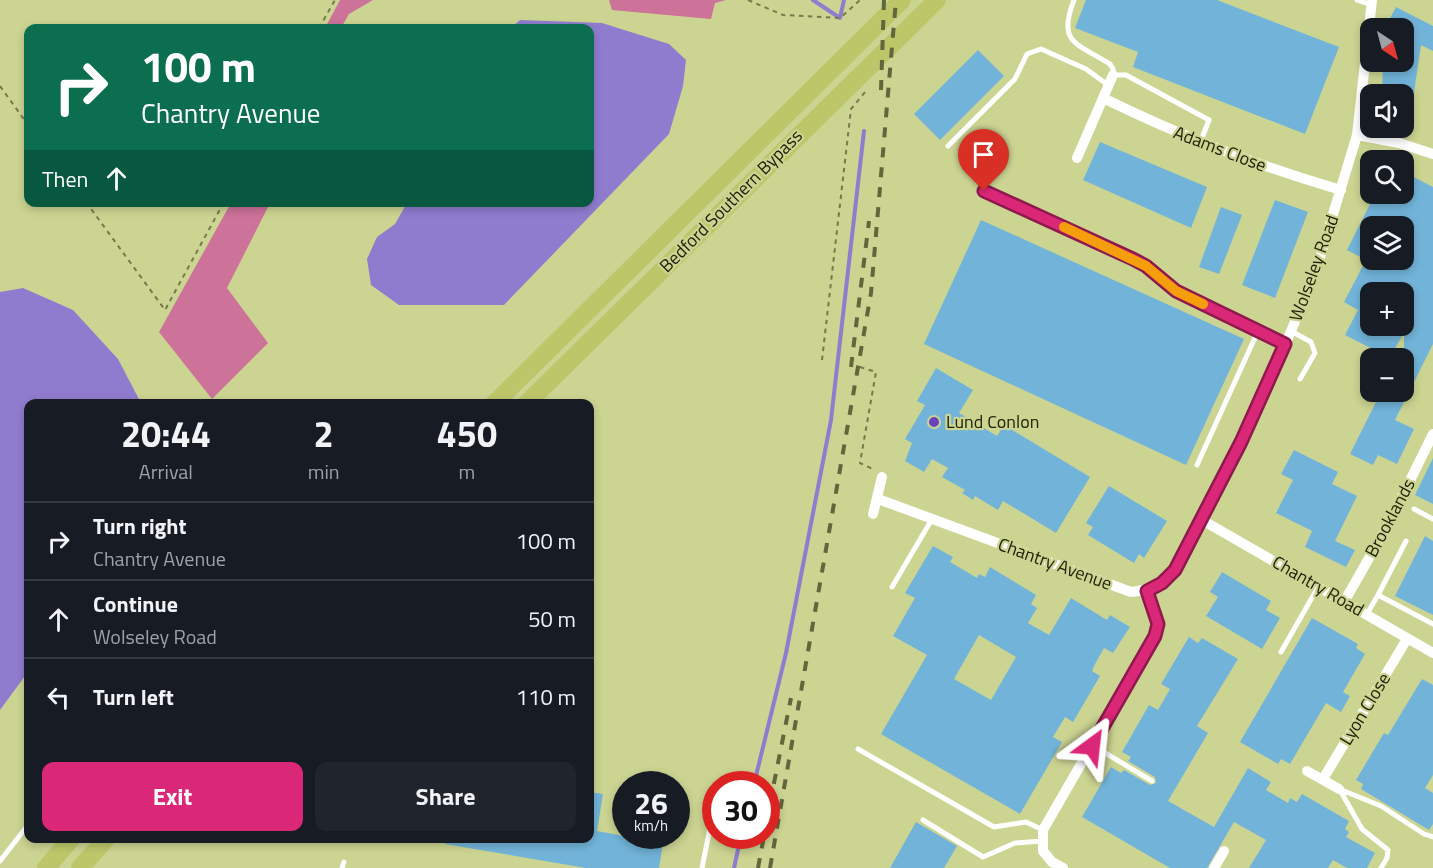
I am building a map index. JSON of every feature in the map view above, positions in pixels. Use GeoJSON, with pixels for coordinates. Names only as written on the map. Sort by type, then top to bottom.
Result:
{"type":"FeatureCollection","features":[{"type":"Feature","properties":{"kind":"highway","name":"Bedford Southern Bypass"},"geometry":{"type":"LineString","coordinates":[[499,399],[902,0]]}},
{"type":"Feature","properties":{"kind":"highway","name":"Bedford Southern Bypass"},"geometry":{"type":"LineString","coordinates":[[531,399],[862,79],[937,0]]}},
{"type":"Feature","properties":{"kind":"highway"},"geometry":{"type":"LineString","coordinates":[[46,868],[68,843]]}},
{"type":"Feature","properties":{"kind":"highway"},"geometry":{"type":"LineString","coordinates":[[80,868],[102,843]]}},
{"type":"Feature","properties":{"kind":"street","name":"Wolseley Road"},"geometry":{"type":"LineString","coordinates":[[1202,519],[1241,442],[1291,331],[1320,257],[1356,135],[1371,3]]}},
{"type":"Feature","properties":{"kind":"street"},"geometry":{"type":"LineString","coordinates":[[1077,158],[1111,80]]}},
{"type":"Feature","properties":{"kind":"street","name":"Adams Close"},"geometry":{"type":"LineString","coordinates":[[1103,98],[1200,143],[1270,170],[1341,190]]}},
{"type":"Feature","properties":{"kind":"street"},"geometry":{"type":"LineString","coordinates":[[1356,135],[1399,143],[1433,154]]}},
{"type":"Feature","properties":{"kind":"street","name":"Brooklands"},"geometry":{"type":"LineString","coordinates":[[1344,602],[1389,523],[1433,434]]}},
{"type":"Feature","properties":{"kind":"street"},"geometry":{"type":"LineString","coordinates":[[873,514],[882,477]]}},
{"type":"Feature","properties":{"kind":"street","name":"Chantry Avenue"},"geometry":{"type":"LineString","coordinates":[[878,499],[1131,592],[1147,591]]}},
{"type":"Feature","properties":{"kind":"street"},"geometry":{"type":"LineString","coordinates":[[1063,868],[1052,862],[1043,851],[1042,836],[1155,636],[1158,624],[1147,591],[1162,583],[1175,570],[1202,519]]}},
{"type":"Feature","properties":{"kind":"street","name":"Chantry Road"},"geometry":{"type":"LineString","coordinates":[[1202,519],[1433,653]]}},
{"type":"Feature","properties":{"kind":"street","name":"Lyon Close"},"geometry":{"type":"LineString","coordinates":[[1323,779],[1407,639]]}},
{"type":"Feature","properties":{"kind":"street"},"geometry":{"type":"LineString","coordinates":[[1307,771],[1339,789]]}},
{"type":"Feature","properties":{"kind":"street"},"geometry":{"type":"LineString","coordinates":[[1215,868],[1224,851]]}},
{"type":"Feature","properties":{"kind":"lane"},"geometry":{"type":"LineString","coordinates":[[1074,0],[1065,21],[1066,30],[1075,42],[1110,64],[1113,69],[1111,80]]}},
{"type":"Feature","properties":{"kind":"lane"},"geometry":{"type":"LineString","coordinates":[[1357,0],[1371,3]]}},
{"type":"Feature","properties":{"kind":"lane"},"geometry":{"type":"LineString","coordinates":[[948,146],[1015,79],[1027,54],[1041,50],[1111,80],[1126,75],[1209,120],[1200,143]]}},
{"type":"Feature","properties":{"kind":"lane"},"geometry":{"type":"LineString","coordinates":[[984,191],[1133,259],[1146,266],[1176,291],[1285,344]]}},
{"type":"Feature","properties":{"kind":"lane"},"geometry":{"type":"LineString","coordinates":[[1197,465],[1258,331]]}},
{"type":"Feature","properties":{"kind":"lane"},"geometry":{"type":"LineString","coordinates":[[1291,331],[1311,342],[1315,353],[1300,379]]}},
{"type":"Feature","properties":{"kind":"lane"},"geometry":{"type":"LineString","coordinates":[[1414,509],[1433,519]]}},
{"type":"Feature","properties":{"kind":"lane"},"geometry":{"type":"LineString","coordinates":[[892,587],[932,519]]}},
{"type":"Feature","properties":{"kind":"lane"},"geometry":{"type":"LineString","coordinates":[[1367,615],[1406,541]]}},
{"type":"Feature","properties":{"kind":"lane"},"geometry":{"type":"LineString","coordinates":[[1281,652],[1318,587]]}},
{"type":"Feature","properties":{"kind":"lane"},"geometry":{"type":"LineString","coordinates":[[1378,595],[1433,624]]}},
{"type":"Feature","properties":{"kind":"lane"},"geometry":{"type":"LineString","coordinates":[[1092,746],[1152,782]]}},
{"type":"Feature","properties":{"kind":"lane"},"geometry":{"type":"LineString","coordinates":[[858,749],[994,827],[1026,822],[1042,836]]}},
{"type":"Feature","properties":{"kind":"lane"},"geometry":{"type":"LineString","coordinates":[[1339,789],[1381,806],[1424,834],[1433,837]]}},
{"type":"Feature","properties":{"kind":"lane"},"geometry":{"type":"LineString","coordinates":[[1339,789],[1362,829],[1388,850],[1388,858],[1381,868]]}},
{"type":"Feature","properties":{"kind":"lane"},"geometry":{"type":"LineString","coordinates":[[923,820],[983,857],[1016,843],[1042,836]]}},
{"type":"Feature","properties":{"kind":"lane"},"geometry":{"type":"LineString","coordinates":[[0,861],[24,830]]}},
{"type":"Feature","properties":{"kind":"lane"},"geometry":{"type":"LineString","coordinates":[[702,868],[706,849]]}},
{"type":"Feature","properties":{"kind":"path"},"geometry":{"type":"LineString","coordinates":[[322,24],[335,0]]}},
{"type":"Feature","properties":{"kind":"path"},"geometry":{"type":"LineString","coordinates":[[748,0],[783,15],[840,18],[860,0]]}},
{"type":"Feature","properties":{"kind":"path"},"geometry":{"type":"LineString","coordinates":[[822,360],[851,109],[866,94],[862,79]]}},
{"type":"Feature","properties":{"kind":"path"},"geometry":{"type":"LineString","coordinates":[[0,86],[24,119]]}},
{"type":"Feature","properties":{"kind":"path"},"geometry":{"type":"LineString","coordinates":[[90,207],[165,310],[221,207]]}},
{"type":"Feature","properties":{"kind":"path"},"geometry":{"type":"LineString","coordinates":[[860,367],[876,372],[860,463],[873,469],[882,477]]}},
{"type":"Feature","properties":{"kind":"shaded area"},"geometry":{"type":"Polygon","coordinates":[[[340,0],[373,0],[349,14],[343,24],[327,24],[340,0]]]}},
{"type":"Feature","properties":{"kind":"shaded area"},"geometry":{"type":"Polygon","coordinates":[[[609,0],[726,0],[715,3],[711,19],[612,10],[609,0]]]}},
{"type":"Feature","properties":{"kind":"shaded area"},"geometry":{"type":"Polygon","coordinates":[[[520,20],[602,23],[669,44],[686,60],[683,86],[669,134],[504,305],[399,305],[371,285],[367,259],[377,237],[395,224],[405,207],[594,207],[594,24],[516,24],[520,20]]]}},
{"type":"Feature","properties":{"kind":"shaded area"},"geometry":{"type":"Polygon","coordinates":[[[229,207],[268,207],[227,288],[268,343],[212,399],[159,332],[229,207]]]}},
{"type":"Feature","properties":{"kind":"shaded area"},"geometry":{"type":"Polygon","coordinates":[[[23,288],[73,310],[118,359],[139,399],[24,399],[24,677],[0,710],[0,292],[23,288]]]}},
{"type":"Feature","properties":{"kind":"building"},"geometry":{"type":"Polygon","coordinates":[[[1086,0],[1217,0],[1339,47],[1305,134],[1133,67],[1138,52],[1075,28],[1086,0]]]}},
{"type":"Feature","properties":{"kind":"building"},"geometry":{"type":"Polygon","coordinates":[[[1396,7],[1433,26],[1433,51],[1421,45],[1414,93],[1414,84],[1382,84],[1383,72],[1414,72],[1414,18],[1390,18],[1396,7]]]}},
{"type":"Feature","properties":{"kind":"building"},"geometry":{"type":"Polygon","coordinates":[[[978,50],[1004,76],[940,140],[914,114],[978,50]]]}},
{"type":"Feature","properties":{"kind":"building"},"geometry":{"type":"Polygon","coordinates":[[[1100,142],[1207,187],[1191,228],[1083,180],[1100,142]]]}},
{"type":"Feature","properties":{"kind":"building"},"geometry":{"type":"Polygon","coordinates":[[[1414,177],[1433,187],[1433,344],[1414,382],[1414,348],[1404,348],[1404,336],[1414,336],[1414,282],[1360,282],[1360,336],[1402,336],[1395,348],[1370,348],[1345,335],[1358,310],[1344,302],[1361,270],[1414,270],[1414,216],[1364,216],[1370,204],[1414,204],[1414,177]]]}},
{"type":"Feature","properties":{"kind":"building"},"geometry":{"type":"Polygon","coordinates":[[[1275,200],[1308,212],[1275,298],[1242,285],[1275,200]]]}},
{"type":"Feature","properties":{"kind":"building"},"geometry":{"type":"Polygon","coordinates":[[[1221,207],[1242,215],[1219,274],[1199,267],[1221,207]]]}},
{"type":"Feature","properties":{"kind":"building"},"geometry":{"type":"Polygon","coordinates":[[[981,220],[1244,339],[1186,465],[924,344],[981,220]]]}},
{"type":"Feature","properties":{"kind":"building"},"geometry":{"type":"Polygon","coordinates":[[[1360,224],[1360,257],[1347,250],[1360,224]]]}},
{"type":"Feature","properties":{"kind":"building"},"geometry":{"type":"Polygon","coordinates":[[[936,368],[973,390],[959,413],[997,436],[1004,425],[1090,477],[1056,533],[1003,501],[998,510],[975,496],[973,500],[962,493],[965,490],[942,477],[948,468],[932,459],[924,472],[905,461],[912,443],[905,439],[925,405],[917,401],[936,368]]]}},
{"type":"Feature","properties":{"kind":"building"},"geometry":{"type":"Polygon","coordinates":[[[1376,402],[1404,402],[1395,420],[1414,429],[1397,464],[1378,455],[1373,465],[1350,454],[1376,402]]]}},
{"type":"Feature","properties":{"kind":"building"},"geometry":{"type":"Polygon","coordinates":[[[1294,450],[1338,472],[1332,484],[1357,496],[1335,541],[1355,550],[1346,567],[1305,547],[1312,531],[1276,513],[1293,480],[1281,474],[1294,450]]]}},
{"type":"Feature","properties":{"kind":"building"},"geometry":{"type":"Polygon","coordinates":[[[1433,458],[1433,504],[1415,495],[1433,458]]]}},
{"type":"Feature","properties":{"kind":"building"},"geometry":{"type":"Polygon","coordinates":[[[1109,486],[1167,521],[1144,558],[1139,554],[1134,563],[1088,535],[1093,527],[1086,523],[1109,486]]]}},
{"type":"Feature","properties":{"kind":"building"},"geometry":{"type":"Polygon","coordinates":[[[1425,536],[1433,541],[1433,615],[1395,596],[1425,536]]]}},
{"type":"Feature","properties":{"kind":"building"},"geometry":{"type":"Polygon","coordinates":[[[933,546],[953,557],[950,562],[977,578],[979,574],[985,577],[990,567],[1036,595],[1031,604],[1037,608],[1028,623],[1049,635],[1071,598],[1107,620],[1110,615],[1130,627],[1113,653],[1104,648],[1092,671],[1100,676],[1073,722],[1065,717],[1053,737],[1062,742],[1020,814],[881,734],[927,655],[893,636],[915,598],[905,593],[933,546]],[[979,635],[954,679],[991,700],[1016,657],[979,635]]]}},
{"type":"Feature","properties":{"kind":"building"},"geometry":{"type":"Polygon","coordinates":[[[1222,572],[1271,601],[1266,610],[1280,618],[1262,649],[1206,616],[1218,597],[1210,592],[1222,572]]]}},
{"type":"Feature","properties":{"kind":"building"},"geometry":{"type":"Polygon","coordinates":[[[1312,618],[1358,644],[1356,648],[1365,654],[1343,692],[1350,696],[1341,712],[1326,703],[1290,764],[1281,759],[1278,764],[1240,742],[1312,618]]]}},
{"type":"Feature","properties":{"kind":"building"},"geometry":{"type":"Polygon","coordinates":[[[1189,637],[1198,643],[1202,638],[1238,659],[1197,726],[1208,733],[1168,801],[1214,827],[1248,768],[1271,782],[1266,790],[1288,803],[1290,798],[1297,802],[1302,794],[1349,821],[1345,829],[1349,832],[1346,837],[1375,853],[1367,868],[1347,868],[1333,860],[1328,868],[1249,868],[1266,840],[1234,822],[1207,868],[1170,868],[1082,817],[1111,767],[1121,773],[1124,770],[1150,785],[1156,783],[1155,777],[1128,761],[1131,757],[1122,752],[1149,705],[1158,710],[1170,689],[1161,684],[1189,637]]]}},
{"type":"Feature","properties":{"kind":"building"},"geometry":{"type":"Polygon","coordinates":[[[1422,679],[1433,685],[1433,775],[1425,788],[1433,793],[1433,824],[1429,830],[1361,789],[1363,784],[1356,780],[1384,733],[1388,735],[1422,679]]]}},
{"type":"Feature","properties":{"kind":"building"},"geometry":{"type":"Polygon","coordinates":[[[594,793],[603,794],[597,831],[612,834],[612,849],[662,849],[659,868],[586,868],[445,843],[594,843],[594,793]]]}},
{"type":"Feature","properties":{"kind":"building"},"geometry":{"type":"Polygon","coordinates":[[[916,822],[957,846],[944,868],[890,868],[916,822]]]}},
{"type":"Feature","properties":{"kind":"waterway"},"geometry":{"type":"LineString","coordinates":[[813,0],[840,18],[844,0]]}},
{"type":"Feature","properties":{"kind":"waterway"},"geometry":{"type":"LineString","coordinates":[[757,771],[786,653],[831,420],[864,131]]}},
{"type":"Feature","properties":{"kind":"waterway"},"geometry":{"type":"LineString","coordinates":[[734,868],[738,849]]}},
{"type":"Feature","properties":{"kind":"railway"},"geometry":{"type":"LineString","coordinates":[[881,90],[884,0]]}},
{"type":"Feature","properties":{"kind":"railway"},"geometry":{"type":"LineString","coordinates":[[770,868],[871,293],[896,0]]}},
{"type":"Feature","properties":{"kind":"railway"},"geometry":{"type":"LineString","coordinates":[[851,367],[869,221]]}},
{"type":"Feature","properties":{"kind":"railway"},"geometry":{"type":"LineString","coordinates":[[776,771],[791,698]]}},
{"type":"Feature","properties":{"kind":"railway"},"geometry":{"type":"LineString","coordinates":[[758,868],[762,849]]}},
{"type":"Feature","properties":{"kind":"slow traffic"},"geometry":{"type":"LineString","coordinates":[[1064,227],[1146,266],[1176,291],[1203,304]]}},
{"type":"Feature","properties":{"kind":"place","name":"Lund Conlon"},"geometry":{"type":"Point","coordinates":[934,422]}},
{"type":"Feature","properties":{"kind":"route"},"geometry":{"type":"LineString","coordinates":[[984,191],[1017,204],[1133,259],[1146,266],[1176,291],[1285,344],[1241,442],[1175,570],[1162,583],[1147,591],[1155,609],[1158,624],[1155,636],[1092,746]]}}]}
